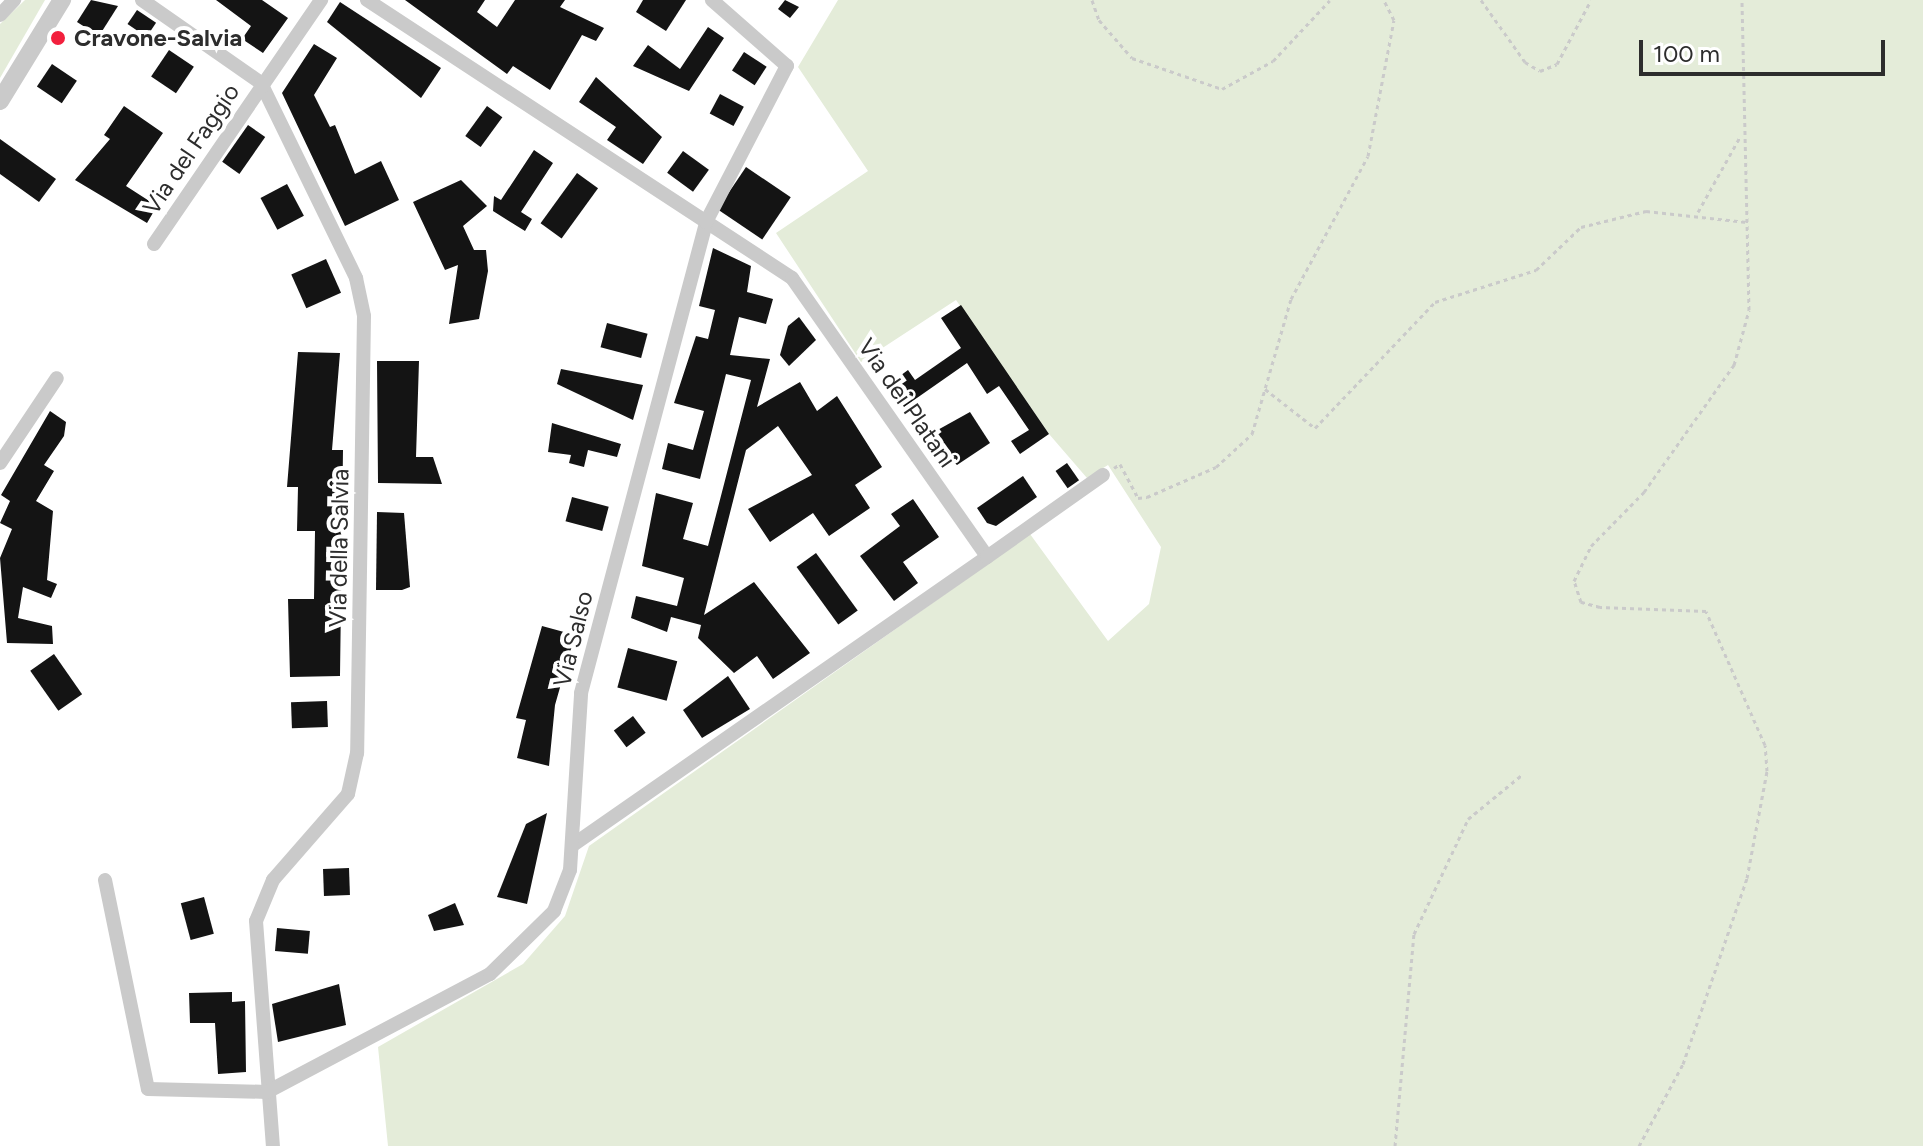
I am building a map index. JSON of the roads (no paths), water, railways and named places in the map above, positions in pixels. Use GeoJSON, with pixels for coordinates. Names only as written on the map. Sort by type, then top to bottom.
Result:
{"type":"FeatureCollection","features":[{"type":"Feature","properties":{"kind":"street"},"geometry":{"type":"LineString","coordinates":[[0,15],[14,0]]}},
{"type":"Feature","properties":{"kind":"street"},"geometry":{"type":"LineString","coordinates":[[0,101],[62,0]]}},
{"type":"Feature","properties":{"kind":"street","name":"Via della Salvia"},"geometry":{"type":"LineString","coordinates":[[142,0],[261,83],[356,278],[364,367],[357,753],[348,794],[273,880],[256,921],[273,1146]]}},
{"type":"Feature","properties":{"kind":"street","name":"Via del Faggio"},"geometry":{"type":"LineString","coordinates":[[154,244],[261,83],[321,0]]}},
{"type":"Feature","properties":{"kind":"street","name":"Via dei Platani"},"geometry":{"type":"LineString","coordinates":[[367,0],[706,222],[803,291],[987,557]]}},
{"type":"Feature","properties":{"kind":"street","name":"Via Salso"},"geometry":{"type":"LineString","coordinates":[[267,1092],[508,961],[554,911],[573,845],[581,693],[706,222],[787,66],[712,0]]}},
{"type":"Feature","properties":{"kind":"street"},"geometry":{"type":"LineString","coordinates":[[0,463],[57,378]]}},
{"type":"Feature","properties":{"kind":"street"},"geometry":{"type":"LineString","coordinates":[[573,845],[1103,475]]}},
{"type":"Feature","properties":{"kind":"street"},"geometry":{"type":"LineString","coordinates":[[105,880],[148,1089],[267,1092]]}},
{"type":"Feature","properties":{"kind":"place","name":"Cravone-Salvia"},"geometry":{"type":"Point","coordinates":[58,38]}}]}
